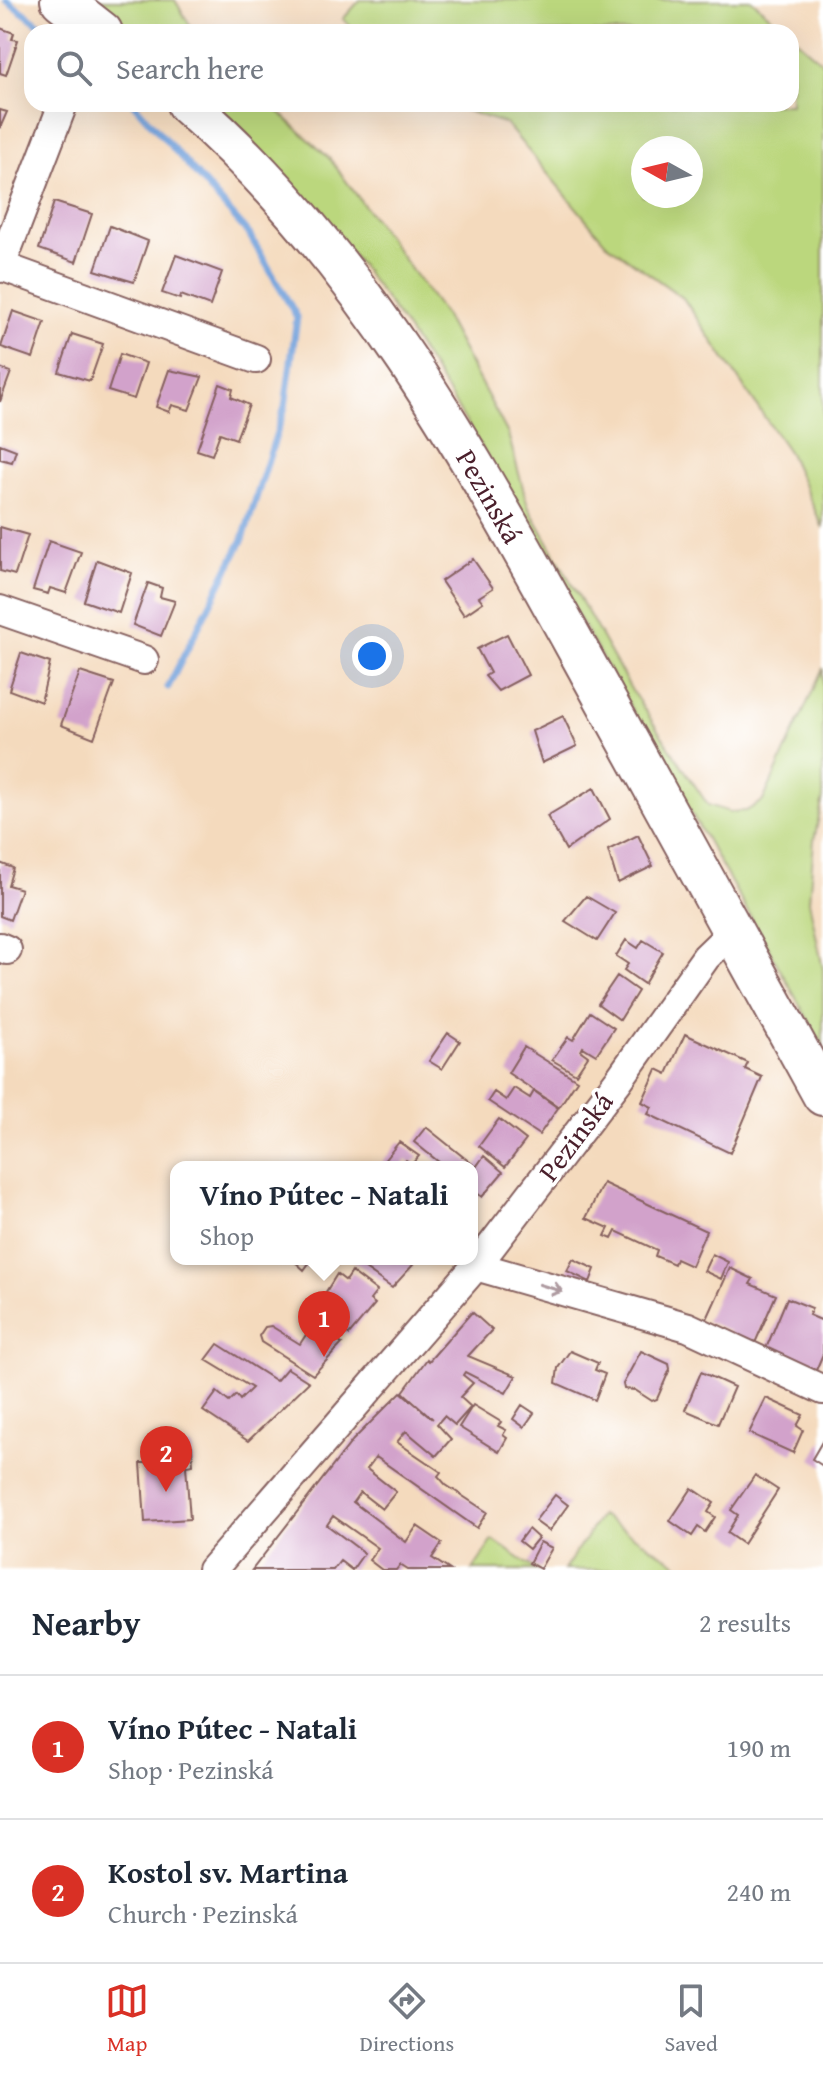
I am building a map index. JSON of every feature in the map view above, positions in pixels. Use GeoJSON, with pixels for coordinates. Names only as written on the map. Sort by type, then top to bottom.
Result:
{"type":"FeatureCollection","features":[{"type":"Feature","properties":{"kind":"main road"},"geometry":{"type":"LineString","coordinates":[[61,0],[92,24]]}},
{"type":"Feature","properties":{"kind":"main road","name":"Pezinská"},"geometry":{"type":"LineString","coordinates":[[195,112],[317,239],[404,354],[501,513],[823,1095]]}},
{"type":"Feature","properties":{"kind":"street"},"geometry":{"type":"LineString","coordinates":[[60,112],[0,267],[256,359]]}},
{"type":"Feature","properties":{"kind":"street"},"geometry":{"type":"LineString","coordinates":[[0,610],[144,660]]}},
{"type":"Feature","properties":{"kind":"street","name":"Pezinská"},"geometry":{"type":"LineString","coordinates":[[478,1263],[618,1081],[706,957],[733,931]]}},
{"type":"Feature","properties":{"kind":"street"},"geometry":{"type":"LineString","coordinates":[[476,1266],[688,1327],[823,1390]]}},
{"type":"Feature","properties":{"kind":"street","name":"Pezinská"},"geometry":{"type":"LineString","coordinates":[[212,1570],[476,1266]]}},
{"type":"Feature","properties":{"kind":"green space"},"geometry":{"type":"Polygon","coordinates":[[[74,0],[175,0],[189,24],[106,24],[74,0]]]}},
{"type":"Feature","properties":{"kind":"green space"},"geometry":{"type":"Polygon","coordinates":[[[360,0],[752,0],[779,24],[348,24],[343,19],[360,0]]]}},
{"type":"Feature","properties":{"kind":"green space"},"geometry":{"type":"Polygon","coordinates":[[[799,42],[823,63],[823,528],[789,453],[683,298],[606,243],[506,124],[471,112],[799,112],[799,42]]]}},
{"type":"Feature","properties":{"kind":"green space"},"geometry":{"type":"Polygon","coordinates":[[[216,112],[279,112],[330,159],[443,313],[508,434],[528,506],[632,691],[708,805],[730,812],[746,811],[763,801],[823,668],[823,798],[814,840],[809,901],[823,969],[823,1047],[458,408],[370,278],[321,216],[267,158],[216,112]]]}},
{"type":"Feature","properties":{"kind":"green space"},"geometry":{"type":"Polygon","coordinates":[[[601,1515],[687,1570],[564,1570],[601,1515]]]}},
{"type":"Feature","properties":{"kind":"green space"},"geometry":{"type":"Polygon","coordinates":[[[493,1540],[536,1570],[473,1570],[493,1540]]]}},
{"type":"Feature","properties":{"kind":"building"},"geometry":{"type":"Polygon","coordinates":[[[0,28],[14,33],[12,39],[18,40],[6,75],[0,73],[0,28]]]}},
{"type":"Feature","properties":{"kind":"building"},"geometry":{"type":"Polygon","coordinates":[[[0,110],[7,112],[0,128],[0,110]]]}},
{"type":"Feature","properties":{"kind":"building"},"geometry":{"type":"Polygon","coordinates":[[[54,202],[92,214],[76,262],[39,249],[54,202]]]}},
{"type":"Feature","properties":{"kind":"building"},"geometry":{"type":"Polygon","coordinates":[[[110,226],[148,241],[134,282],[95,270],[110,226]]]}},
{"type":"Feature","properties":{"kind":"building"},"geometry":{"type":"Polygon","coordinates":[[[176,255],[222,272],[210,306],[181,295],[180,299],[162,293],[176,255]]]}},
{"type":"Feature","properties":{"kind":"building"},"geometry":{"type":"Polygon","coordinates":[[[13,311],[45,322],[33,358],[1,347],[13,311]]]}},
{"type":"Feature","properties":{"kind":"building"},"geometry":{"type":"Polygon","coordinates":[[[72,334],[103,344],[90,381],[59,372],[72,334]]]}},
{"type":"Feature","properties":{"kind":"building"},"geometry":{"type":"Polygon","coordinates":[[[120,354],[146,363],[134,399],[108,391],[120,354]]]}},
{"type":"Feature","properties":{"kind":"building"},"geometry":{"type":"Polygon","coordinates":[[[0,368],[11,372],[0,402],[0,368]]]}},
{"type":"Feature","properties":{"kind":"building"},"geometry":{"type":"Polygon","coordinates":[[[169,370],[202,377],[189,410],[172,405],[169,412],[156,407],[169,370]]]}},
{"type":"Feature","properties":{"kind":"building"},"geometry":{"type":"Polygon","coordinates":[[[220,384],[233,389],[231,397],[249,405],[236,439],[220,433],[212,455],[197,450],[220,384]]]}},
{"type":"Feature","properties":{"kind":"building"},"geometry":{"type":"Polygon","coordinates":[[[0,444],[16,450],[12,462],[0,459],[0,444]]]}},
{"type":"Feature","properties":{"kind":"building"},"geometry":{"type":"Polygon","coordinates":[[[0,527],[28,535],[15,575],[0,571],[0,527]]]}},
{"type":"Feature","properties":{"kind":"building"},"geometry":{"type":"Polygon","coordinates":[[[49,541],[81,552],[66,593],[50,588],[48,594],[33,590],[49,541]]]}},
{"type":"Feature","properties":{"kind":"building"},"geometry":{"type":"Polygon","coordinates":[[[473,559],[493,588],[479,597],[483,602],[464,615],[441,581],[473,559]]]}},
{"type":"Feature","properties":{"kind":"building"},"geometry":{"type":"Polygon","coordinates":[[[97,560],[132,573],[119,613],[84,601],[97,560]]]}},
{"type":"Feature","properties":{"kind":"building"},"geometry":{"type":"Polygon","coordinates":[[[148,583],[162,588],[160,597],[175,601],[161,636],[133,625],[148,583]]]}},
{"type":"Feature","properties":{"kind":"building"},"geometry":{"type":"Polygon","coordinates":[[[507,634],[528,675],[498,691],[485,676],[490,673],[477,649],[507,634]]]}},
{"type":"Feature","properties":{"kind":"building"},"geometry":{"type":"Polygon","coordinates":[[[21,653],[50,663],[41,702],[9,690],[21,653]]]}},
{"type":"Feature","properties":{"kind":"building"},"geometry":{"type":"Polygon","coordinates":[[[80,672],[114,683],[94,738],[61,725],[80,672]]]}},
{"type":"Feature","properties":{"kind":"building"},"geometry":{"type":"Polygon","coordinates":[[[563,716],[577,746],[542,763],[532,731],[563,716]]]}},
{"type":"Feature","properties":{"kind":"building"},"geometry":{"type":"Polygon","coordinates":[[[594,788],[610,819],[566,850],[547,816],[594,788]]]}},
{"type":"Feature","properties":{"kind":"building"},"geometry":{"type":"Polygon","coordinates":[[[638,835],[653,866],[618,883],[608,850],[638,835]]]}},
{"type":"Feature","properties":{"kind":"building"},"geometry":{"type":"Polygon","coordinates":[[[0,863],[13,868],[8,885],[21,889],[10,920],[0,916],[0,863]]]}},
{"type":"Feature","properties":{"kind":"building"},"geometry":{"type":"Polygon","coordinates":[[[586,896],[615,913],[597,941],[565,921],[586,896]]]}},
{"type":"Feature","properties":{"kind":"building"},"geometry":{"type":"Polygon","coordinates":[[[626,940],[638,948],[643,940],[663,952],[644,984],[624,970],[628,964],[616,956],[626,940]]]}},
{"type":"Feature","properties":{"kind":"building"},"geometry":{"type":"Polygon","coordinates":[[[617,976],[638,991],[620,1020],[598,1004],[617,976]]]}},
{"type":"Feature","properties":{"kind":"building"},"geometry":{"type":"Polygon","coordinates":[[[590,1012],[614,1028],[596,1055],[583,1047],[581,1051],[588,1056],[576,1074],[552,1060],[568,1037],[573,1040],[590,1012]]]}},
{"type":"Feature","properties":{"kind":"building"},"geometry":{"type":"Polygon","coordinates":[[[448,1033],[460,1041],[442,1069],[429,1061],[448,1033]]]}},
{"type":"Feature","properties":{"kind":"building"},"geometry":{"type":"Polygon","coordinates":[[[685,1034],[748,1063],[745,1069],[762,1077],[730,1153],[648,1114],[652,1107],[642,1102],[657,1069],[667,1074],[685,1034]]]}},
{"type":"Feature","properties":{"kind":"building"},"geometry":{"type":"Polygon","coordinates":[[[524,1047],[577,1080],[559,1107],[508,1073],[524,1047]]]}},
{"type":"Feature","properties":{"kind":"building"},"geometry":{"type":"Polygon","coordinates":[[[514,1088],[530,1098],[534,1091],[558,1108],[539,1135],[488,1101],[494,1092],[506,1100],[514,1088]]]}},
{"type":"Feature","properties":{"kind":"building"},"geometry":{"type":"Polygon","coordinates":[[[499,1119],[526,1140],[505,1167],[479,1146],[499,1119]]]}},
{"type":"Feature","properties":{"kind":"building"},"geometry":{"type":"Polygon","coordinates":[[[426,1127],[468,1161],[438,1161],[414,1142],[426,1127]]]}},
{"type":"Feature","properties":{"kind":"building"},"geometry":{"type":"Polygon","coordinates":[[[399,1142],[419,1156],[415,1161],[384,1161],[399,1142]]]}},
{"type":"Feature","properties":{"kind":"building"},"geometry":{"type":"Polygon","coordinates":[[[484,1156],[503,1172],[482,1197],[478,1194],[478,1164],[484,1156]]]}},
{"type":"Feature","properties":{"kind":"building"},"geometry":{"type":"Polygon","coordinates":[[[603,1183],[706,1231],[691,1266],[676,1259],[674,1264],[655,1256],[657,1250],[616,1231],[612,1239],[605,1236],[609,1228],[586,1218],[603,1183]]]}},
{"type":"Feature","properties":{"kind":"building"},"geometry":{"type":"Polygon","coordinates":[[[712,1254],[728,1262],[721,1279],[704,1271],[712,1254]]]}},
{"type":"Feature","properties":{"kind":"building"},"geometry":{"type":"Polygon","coordinates":[[[573,1259],[595,1269],[590,1282],[567,1271],[573,1259]]]}},
{"type":"Feature","properties":{"kind":"building"},"geometry":{"type":"Polygon","coordinates":[[[359,1265],[413,1265],[392,1288],[359,1265]]]}},
{"type":"Feature","properties":{"kind":"building"},"geometry":{"type":"Polygon","coordinates":[[[730,1268],[753,1279],[750,1284],[776,1295],[752,1350],[727,1339],[730,1331],[706,1321],[730,1268]]]}},
{"type":"Feature","properties":{"kind":"building"},"geometry":{"type":"Polygon","coordinates":[[[352,1272],[377,1291],[370,1300],[375,1304],[349,1335],[322,1319],[328,1310],[319,1303],[337,1274],[346,1281],[352,1272]]]}},
{"type":"Feature","properties":{"kind":"building"},"geometry":{"type":"Polygon","coordinates":[[[787,1298],[812,1308],[809,1315],[823,1321],[823,1354],[814,1375],[765,1351],[787,1298]]]}},
{"type":"Feature","properties":{"kind":"building"},"geometry":{"type":"Polygon","coordinates":[[[472,1312],[492,1330],[468,1356],[516,1376],[506,1393],[465,1372],[463,1375],[473,1383],[460,1397],[471,1407],[455,1425],[444,1416],[437,1424],[451,1439],[436,1456],[406,1431],[397,1442],[441,1472],[438,1476],[446,1485],[487,1512],[477,1528],[376,1457],[367,1469],[396,1492],[382,1509],[360,1492],[353,1502],[406,1542],[417,1526],[442,1543],[432,1558],[450,1570],[408,1570],[400,1565],[396,1570],[382,1570],[369,1560],[378,1548],[333,1516],[327,1525],[364,1553],[352,1570],[340,1561],[333,1570],[252,1570],[353,1440],[401,1392],[433,1419],[403,1392],[427,1359],[429,1361],[472,1312]]]}},
{"type":"Feature","properties":{"kind":"building"},"geometry":{"type":"Polygon","coordinates":[[[313,1324],[342,1344],[313,1375],[261,1342],[259,1336],[265,1327],[271,1326],[300,1344],[313,1324]]]}},
{"type":"Feature","properties":{"kind":"building"},"geometry":{"type":"Polygon","coordinates":[[[218,1344],[276,1381],[287,1368],[309,1382],[248,1441],[203,1411],[217,1392],[229,1402],[236,1395],[240,1400],[252,1388],[206,1360],[218,1344]]]}},
{"type":"Feature","properties":{"kind":"building"},"geometry":{"type":"Polygon","coordinates":[[[570,1351],[598,1363],[595,1370],[605,1374],[595,1400],[556,1383],[558,1368],[570,1351]]]}},
{"type":"Feature","properties":{"kind":"building"},"geometry":{"type":"Polygon","coordinates":[[[641,1351],[669,1364],[670,1369],[657,1399],[652,1401],[635,1390],[624,1389],[623,1384],[641,1351]]]}},
{"type":"Feature","properties":{"kind":"building"},"geometry":{"type":"Polygon","coordinates":[[[701,1372],[734,1387],[718,1424],[685,1410],[701,1372]]]}},
{"type":"Feature","properties":{"kind":"building"},"geometry":{"type":"Polygon","coordinates":[[[766,1398],[803,1415],[797,1426],[803,1430],[793,1453],[749,1433],[766,1398]]]}},
{"type":"Feature","properties":{"kind":"building"},"geometry":{"type":"Polygon","coordinates":[[[473,1405],[501,1422],[498,1426],[506,1430],[503,1435],[507,1438],[499,1452],[459,1427],[473,1405]]]}},
{"type":"Feature","properties":{"kind":"building"},"geometry":{"type":"Polygon","coordinates":[[[522,1405],[534,1413],[524,1427],[513,1419],[522,1405]]]}},
{"type":"Feature","properties":{"kind":"building"},"geometry":{"type":"Polygon","coordinates":[[[166,1439],[176,1447],[192,1446],[193,1465],[186,1466],[190,1519],[145,1522],[141,1463],[150,1463],[154,1443],[166,1439]]]}},
{"type":"Feature","properties":{"kind":"building"},"geometry":{"type":"Polygon","coordinates":[[[823,1440],[823,1466],[812,1459],[823,1440]]]}},
{"type":"Feature","properties":{"kind":"building"},"geometry":{"type":"Polygon","coordinates":[[[755,1475],[778,1490],[743,1544],[727,1533],[738,1515],[731,1510],[755,1475]]]}},
{"type":"Feature","properties":{"kind":"building"},"geometry":{"type":"Polygon","coordinates":[[[692,1488],[714,1503],[708,1512],[715,1517],[705,1532],[698,1527],[692,1536],[670,1521],[692,1488]]]}},
{"type":"Feature","properties":{"kind":"building"},"geometry":{"type":"Polygon","coordinates":[[[555,1495],[568,1505],[549,1531],[535,1521],[555,1495]]]}},
{"type":"Feature","properties":{"kind":"building"},"geometry":{"type":"Polygon","coordinates":[[[528,1529],[538,1538],[529,1549],[519,1541],[528,1529]]]}},
{"type":"Feature","properties":{"kind":"building"},"geometry":{"type":"Polygon","coordinates":[[[540,1542],[552,1548],[540,1569],[529,1563],[540,1542]]]}},
{"type":"Feature","properties":{"kind":"waterway"},"geometry":{"type":"LineString","coordinates":[[6,0],[39,24]]}},
{"type":"Feature","properties":{"kind":"waterway"},"geometry":{"type":"LineString","coordinates":[[141,112],[249,234],[297,317],[285,407],[243,539],[168,687]]}},
{"type":"Feature","properties":{"kind":"place","name":"Víno Pútec - Natali"},"geometry":{"type":"Point","coordinates":[324,1357]}},
{"type":"Feature","properties":{"kind":"place","name":"Kostol sv. Martina"},"geometry":{"type":"Point","coordinates":[166,1492]}}]}
